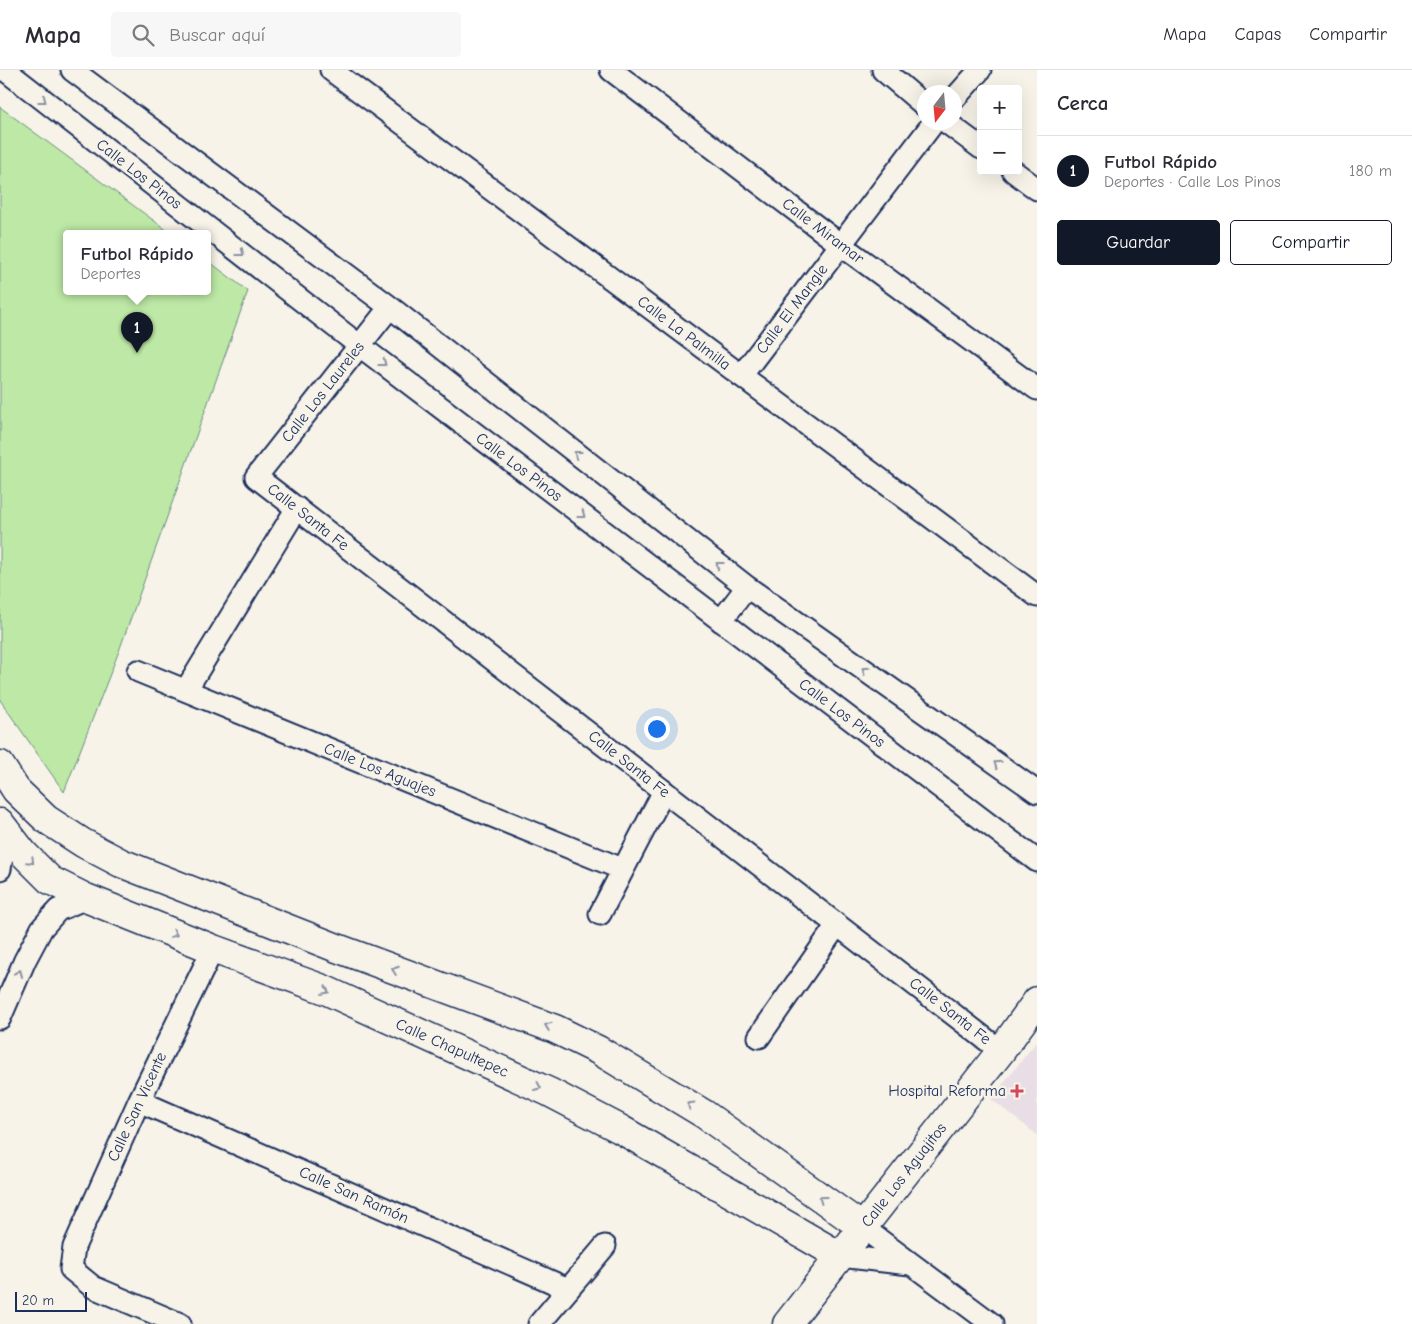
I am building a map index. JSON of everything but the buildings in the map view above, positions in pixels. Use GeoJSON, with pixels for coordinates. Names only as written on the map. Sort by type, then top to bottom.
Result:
{"type":"FeatureCollection","features":[{"type":"Feature","properties":{"kind":"street","name":"Calle Los Pinos"},"geometry":{"type":"LineString","coordinates":[[5,70],[211,230]]}},
{"type":"Feature","properties":{"kind":"street"},"geometry":{"type":"LineString","coordinates":[[72,70],[390,307],[747,587],[1037,792]]}},
{"type":"Feature","properties":{"kind":"street","name":"Calle La Palmilla"},"geometry":{"type":"LineString","coordinates":[[331,70],[1037,596]]}},
{"type":"Feature","properties":{"kind":"street","name":"Calle Miramar"},"geometry":{"type":"LineString","coordinates":[[611,70],[841,245],[1037,389]]}},
{"type":"Feature","properties":{"kind":"street"},"geometry":{"type":"LineString","coordinates":[[883,70],[917,100]]}},
{"type":"Feature","properties":{"kind":"street"},"geometry":{"type":"LineString","coordinates":[[962,90],[980,70]]}},
{"type":"Feature","properties":{"kind":"street","name":"Calle El Mangle"},"geometry":{"type":"LineString","coordinates":[[741,376],[928,130]]}},
{"type":"Feature","properties":{"kind":"street"},"geometry":{"type":"LineString","coordinates":[[957,130],[977,145]]}},
{"type":"Feature","properties":{"kind":"street"},"geometry":{"type":"LineString","coordinates":[[1018,175],[1037,189]]}},
{"type":"Feature","properties":{"kind":"street","name":"Calle Los Pinos"},"geometry":{"type":"LineString","coordinates":[[211,230],[360,346],[1037,861]]}},
{"type":"Feature","properties":{"kind":"street","name":"Calle Los Laureles"},"geometry":{"type":"LineString","coordinates":[[256,477],[390,307]]}},
{"type":"Feature","properties":{"kind":"street","name":"Calle Santa Fe"},"geometry":{"type":"LineString","coordinates":[[256,477],[1002,1051]]}},
{"type":"Feature","properties":{"kind":"street"},"geometry":{"type":"LineString","coordinates":[[186,690],[297,508]]}},
{"type":"Feature","properties":{"kind":"street"},"geometry":{"type":"LineString","coordinates":[[721,621],[747,587]]}},
{"type":"Feature","properties":{"kind":"street","name":"Calle Los Aguajes"},"geometry":{"type":"LineString","coordinates":[[138,671],[622,869]]}},
{"type":"Feature","properties":{"kind":"street"},"geometry":{"type":"LineString","coordinates":[[0,765],[16,790],[46,819],[83,843],[122,863],[291,930],[555,1029],[598,1050],[704,1114],[992,1324]]}},
{"type":"Feature","properties":{"kind":"street"},"geometry":{"type":"LineString","coordinates":[[600,914],[664,791]]}},
{"type":"Feature","properties":{"kind":"street"},"geometry":{"type":"LineString","coordinates":[[0,869],[2,857],[1,825]]}},
{"type":"Feature","properties":{"kind":"street","name":"Calle Chapultepec"},"geometry":{"type":"LineString","coordinates":[[1,825],[24,854],[50,880],[86,898],[213,949],[323,989],[549,1092],[620,1129],[840,1256],[911,1264]]}},
{"type":"Feature","properties":{"kind":"street"},"geometry":{"type":"LineString","coordinates":[[0,1018],[25,960],[42,928],[58,910],[86,898]]}},
{"type":"Feature","properties":{"kind":"street"},"geometry":{"type":"LineString","coordinates":[[759,1037],[837,925]]}},
{"type":"Feature","properties":{"kind":"street"},"geometry":{"type":"LineString","coordinates":[[266,969],[287,969],[299,966],[308,962],[312,956],[312,949],[291,930]]}},
{"type":"Feature","properties":{"kind":"street","name":"Calle San Vicente"},"geometry":{"type":"LineString","coordinates":[[180,1324],[93,1287],[71,1269],[74,1247],[139,1101],[213,949]]}},
{"type":"Feature","properties":{"kind":"street","name":"Calle Los Aguajitos"},"geometry":{"type":"LineString","coordinates":[[787,1324],[1002,1051],[1037,1001]]}},
{"type":"Feature","properties":{"kind":"street","name":"Calle San Ramón"},"geometry":{"type":"LineString","coordinates":[[139,1101],[568,1289]]}},
{"type":"Feature","properties":{"kind":"street"},"geometry":{"type":"LineString","coordinates":[[539,1324],[605,1246]]}},
{"type":"Feature","properties":{"kind":"shaded area","name":"Hospital Reforma"},"geometry":{"type":"Polygon","coordinates":[[[1037,1041],[1037,1135],[991,1099],[1037,1041]]]}},
{"type":"Feature","properties":{"kind":"green space"},"geometry":{"type":"Polygon","coordinates":[[[0,107],[167,230],[63,230],[63,295],[211,295],[211,263],[248,291],[119,651],[64,792],[0,700],[0,107]]]}},
{"type":"Feature","properties":{"kind":"place","name":"Futbol Rápido"},"geometry":{"type":"Point","coordinates":[137,353]}},
{"type":"Feature","properties":{"kind":"place","name":"Hospital Reforma"},"geometry":{"type":"Point","coordinates":[1017,1091]}}]}
